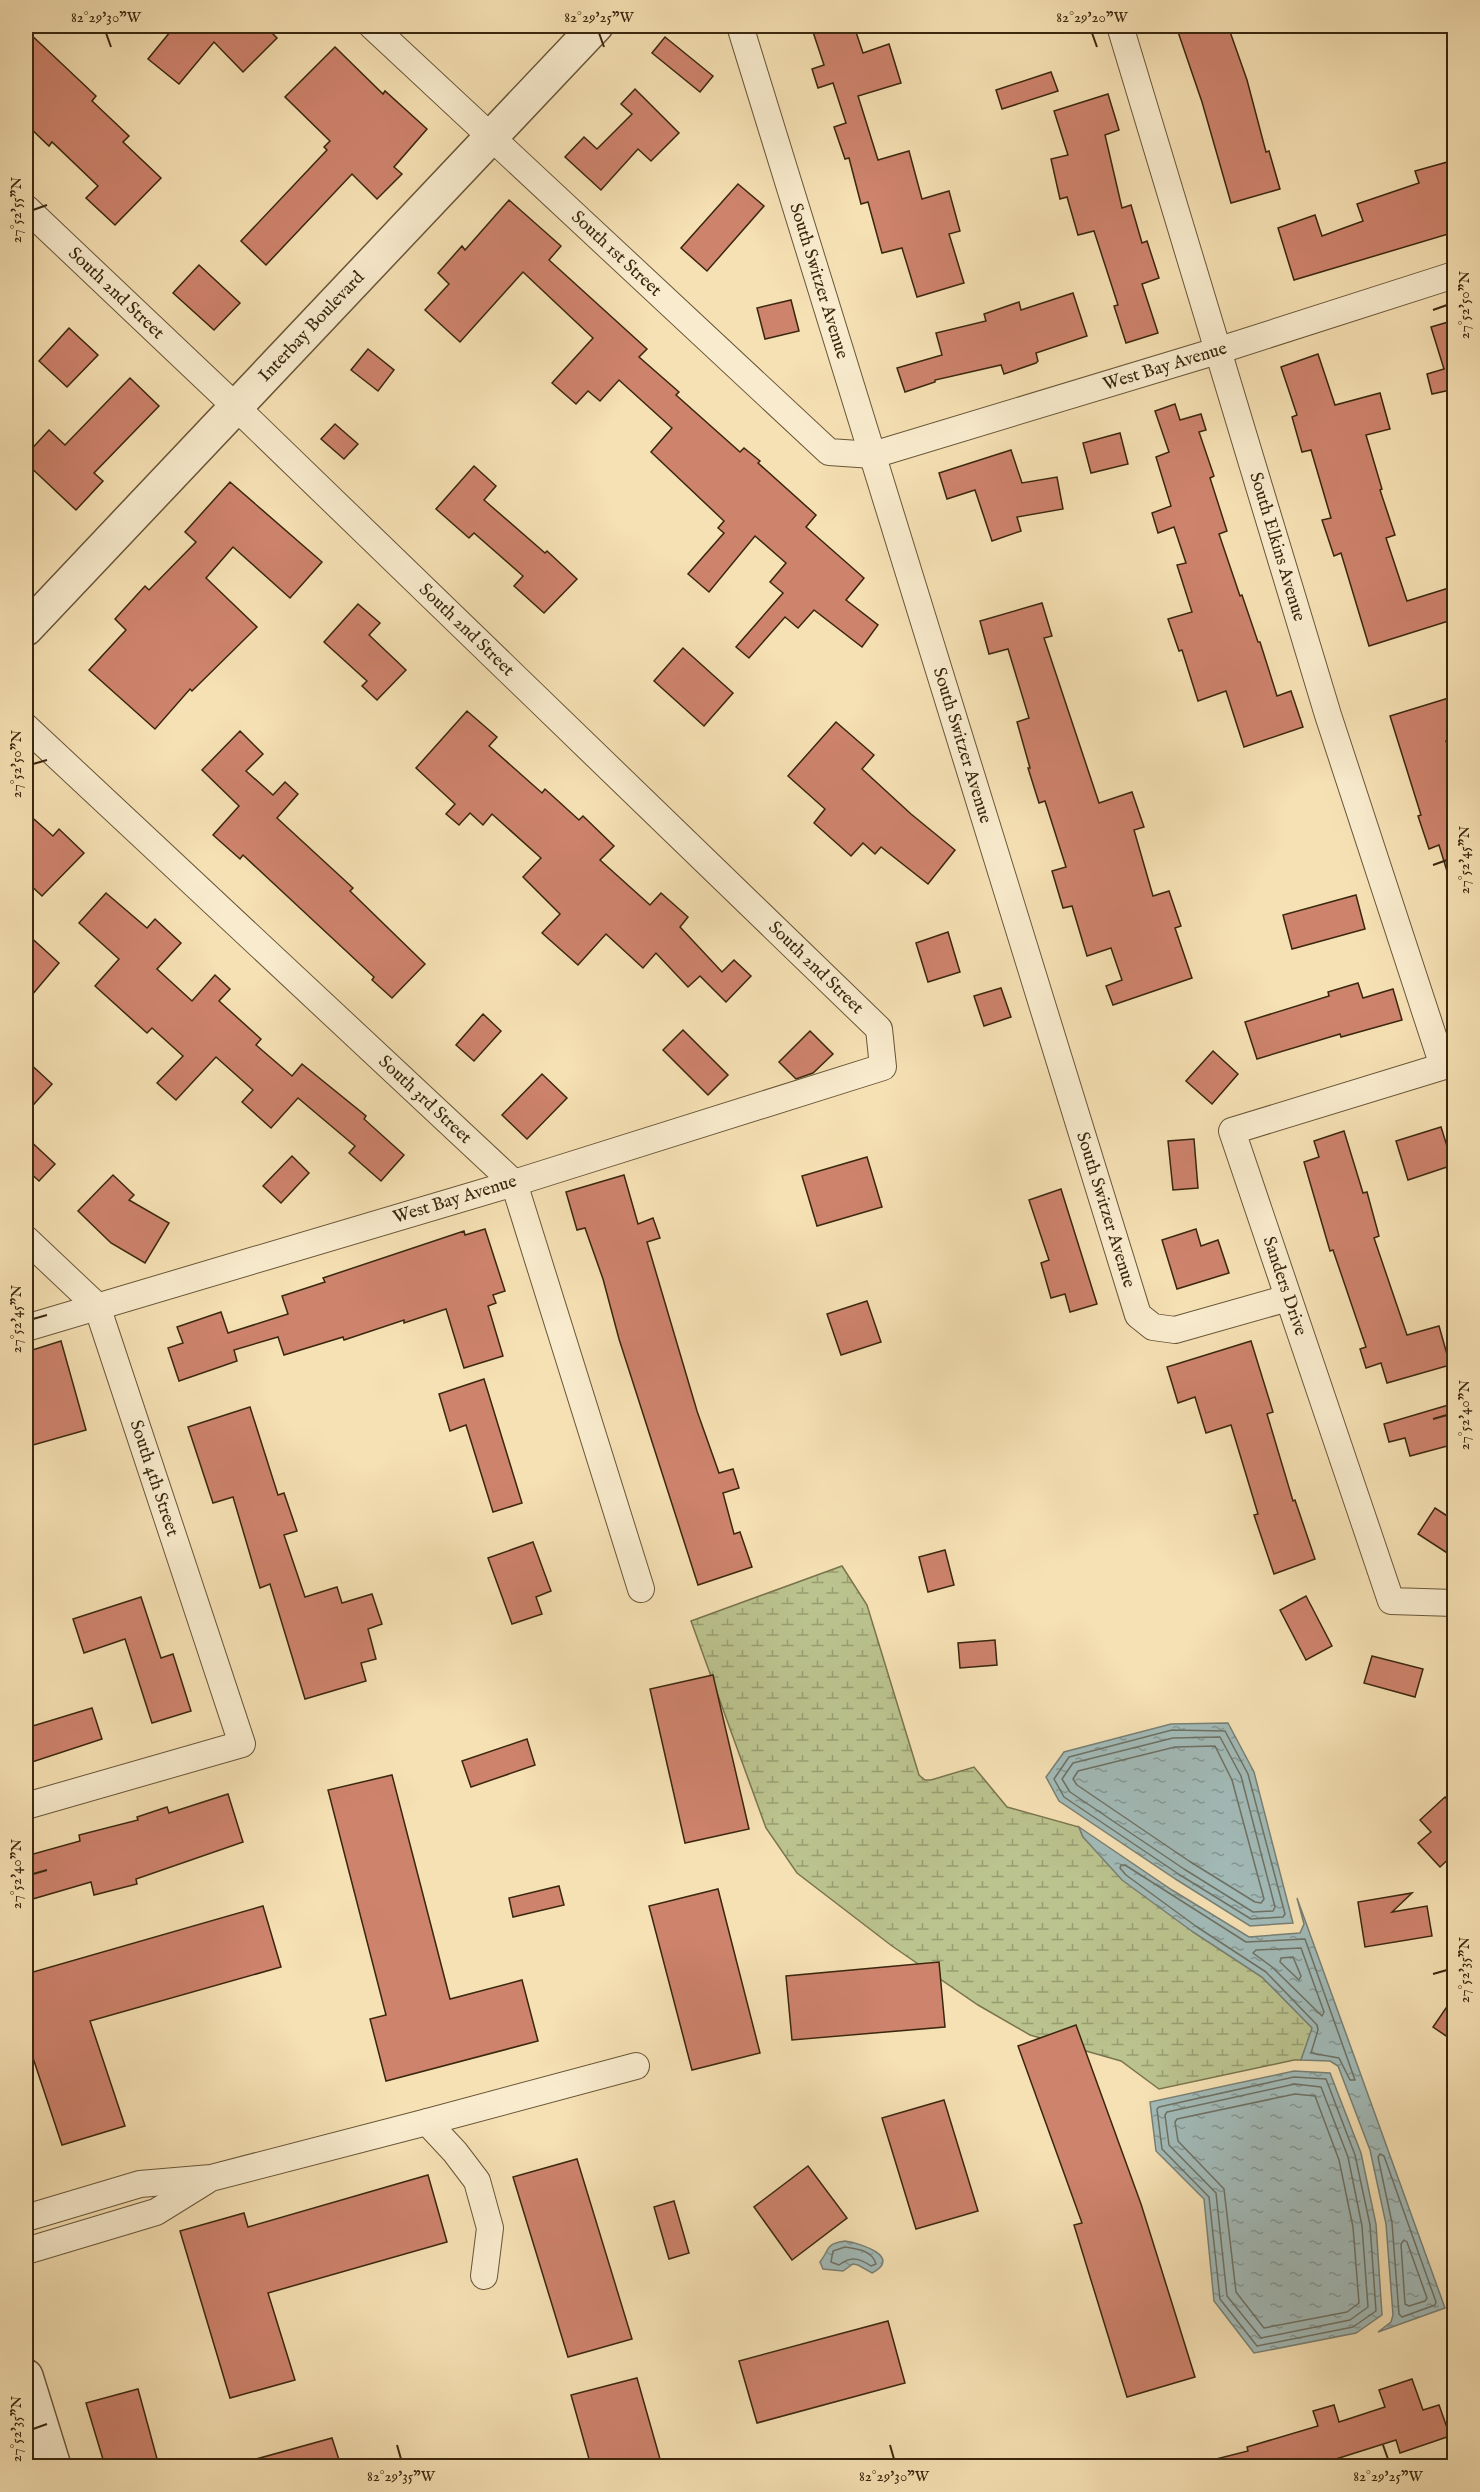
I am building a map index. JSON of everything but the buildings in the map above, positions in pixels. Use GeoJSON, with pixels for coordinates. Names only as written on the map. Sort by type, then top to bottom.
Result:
{"type":"FeatureCollection","features":[{"type":"Feature","properties":{"kind":"street","name":"South 1st Street"},"geometry":{"type":"LineString","coordinates":[[372,26],[829,452],[873,456]]}},
{"type":"Feature","properties":{"kind":"street","name":"Interbay Boulevard"},"geometry":{"type":"LineString","coordinates":[[26,629],[596,26]]}},
{"type":"Feature","properties":{"kind":"street","name":"South Switzer Avenue"},"geometry":{"type":"LineString","coordinates":[[740,26],[1138,1315],[1153,1327],[1175,1330],[1288,1298]]}},
{"type":"Feature","properties":{"kind":"street","name":"South Elkins Avenue"},"geometry":{"type":"LineString","coordinates":[[1120,26],[1220,350],[1328,715],[1449,1064]]}},
{"type":"Feature","properties":{"kind":"street","name":"South 2nd Street"},"geometry":{"type":"LineString","coordinates":[[26,208],[236,407],[879,1029],[883,1067]]}},
{"type":"Feature","properties":{"kind":"street","name":"West Bay Avenue"},"geometry":{"type":"LineString","coordinates":[[873,456],[1220,350],[1455,275]]}},
{"type":"Feature","properties":{"kind":"street","name":"South 3rd Street"},"geometry":{"type":"LineString","coordinates":[[26,728],[514,1183],[641,1589]]}},
{"type":"Feature","properties":{"kind":"street","name":"Sanders Drive"},"geometry":{"type":"LineString","coordinates":[[1449,1064],[1232,1131],[1391,1601],[1455,1603]]}},
{"type":"Feature","properties":{"kind":"street","name":"West Bay Avenue"},"geometry":{"type":"LineString","coordinates":[[26,1328],[514,1183],[883,1067]]}},
{"type":"Feature","properties":{"kind":"street","name":"South 4th Street"},"geometry":{"type":"LineString","coordinates":[[26,1239],[97,1306],[242,1744],[26,1806]]}},
{"type":"Feature","properties":{"kind":"street"},"geometry":{"type":"LineString","coordinates":[[26,2218],[140,2184],[211,2178],[636,2066]]}},
{"type":"Feature","properties":{"kind":"street"},"geometry":{"type":"LineString","coordinates":[[427,2122],[455,2152],[477,2181],[490,2228],[484,2276]]}},
{"type":"Feature","properties":{"kind":"street"},"geometry":{"type":"LineString","coordinates":[[26,2251],[156,2212],[211,2178]]}},
{"type":"Feature","properties":{"kind":"street"},"geometry":{"type":"LineString","coordinates":[[26,2376],[54,2466]]}},
{"type":"Feature","properties":{"kind":"green space"},"geometry":{"type":"Polygon","coordinates":[[[842,1566],[867,1605],[919,1775],[925,1780],[931,1780],[974,1767],[1007,1807],[1079,1827],[1083,1837],[1193,1932],[1262,1977],[1313,2028],[1301,2060],[1159,2089],[1121,2061],[1030,2035],[978,2005],[892,1946],[797,1873],[766,1828],[691,1621],[842,1566]]]}},
{"type":"Feature","properties":{"kind":"water"},"geometry":{"type":"Polygon","coordinates":[[[1228,1723],[1254,1772],[1293,1923],[1250,1926],[1059,1801],[1046,1777],[1064,1752],[1171,1724],[1228,1723]]]}},
{"type":"Feature","properties":{"kind":"water"},"geometry":{"type":"Polygon","coordinates":[[[1079,1827],[1172,1890],[1249,1937],[1300,1933],[1304,1924],[1297,1898],[1445,2308],[1378,2332],[1391,2322],[1393,2315],[1386,2224],[1370,2150],[1338,2066],[1330,2061],[1301,2060],[1312,2028],[1262,1977],[1193,1932],[1122,1880],[1083,1837],[1079,1827]]]}},
{"type":"Feature","properties":{"kind":"water"},"geometry":{"type":"Polygon","coordinates":[[[1294,2071],[1330,2073],[1361,2153],[1376,2224],[1382,2315],[1356,2333],[1254,2353],[1214,2301],[1204,2199],[1156,2151],[1150,2102],[1294,2071]]]}},
{"type":"Feature","properties":{"kind":"water"},"geometry":{"type":"Polygon","coordinates":[[[845,2241],[876,2252],[881,2256],[883,2262],[880,2267],[872,2273],[853,2264],[843,2271],[823,2269],[820,2262],[829,2248],[845,2241]]]}}]}
